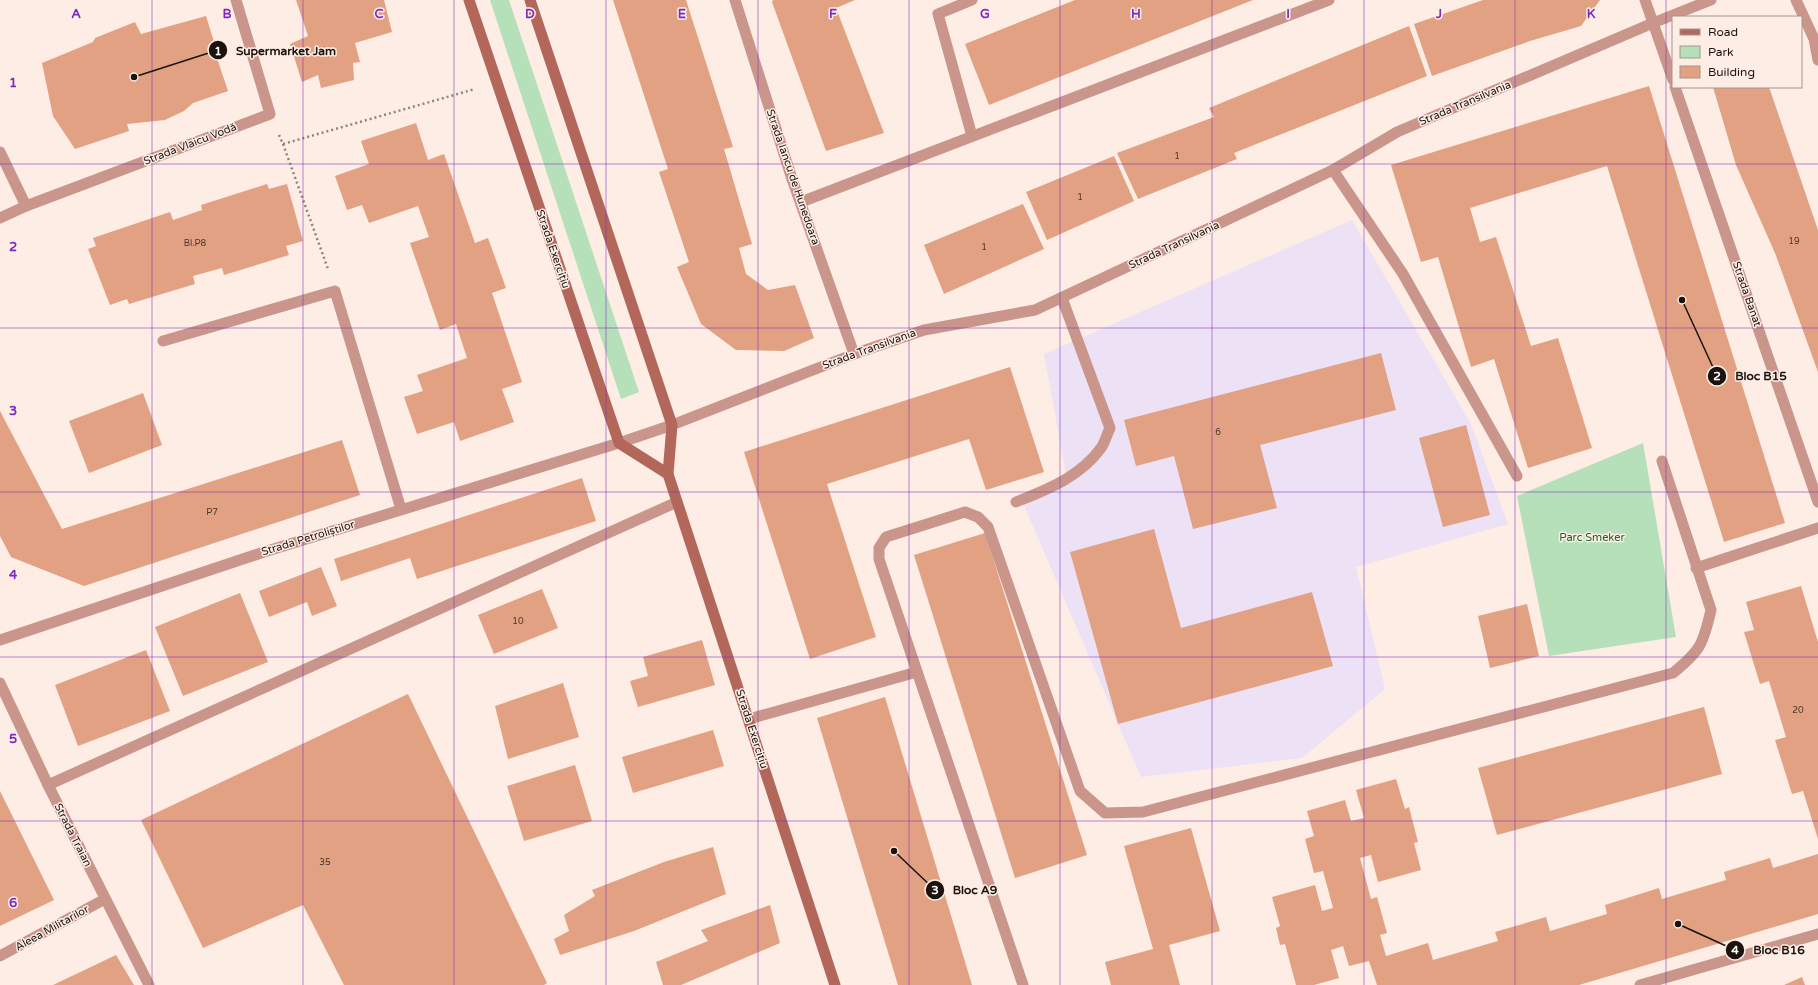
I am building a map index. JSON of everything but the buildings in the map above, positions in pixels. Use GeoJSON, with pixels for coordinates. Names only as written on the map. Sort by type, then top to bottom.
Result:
{"type":"FeatureCollection","features":[{"type":"Feature","properties":{"kind":"main road","name":"Strada Exercițiu"},"geometry":{"type":"LineString","coordinates":[[469,0],[619,443]]}},
{"type":"Feature","properties":{"kind":"main road","name":"Strada Exercițiu"},"geometry":{"type":"LineString","coordinates":[[530,0],[672,425],[668,474],[835,985]]}},
{"type":"Feature","properties":{"kind":"main road"},"geometry":{"type":"LineString","coordinates":[[619,443],[668,474]]}},
{"type":"Feature","properties":{"kind":"street"},"geometry":{"type":"LineString","coordinates":[[236,0],[270,114]]}},
{"type":"Feature","properties":{"kind":"street","name":"Strada Iancu de Hunedoara"},"geometry":{"type":"LineString","coordinates":[[735,0],[792,179],[854,354]]}},
{"type":"Feature","properties":{"kind":"street"},"geometry":{"type":"LineString","coordinates":[[972,0],[938,14],[972,136]]}},
{"type":"Feature","properties":{"kind":"street"},"geometry":{"type":"LineString","coordinates":[[801,202],[1329,0]]}},
{"type":"Feature","properties":{"kind":"street"},"geometry":{"type":"LineString","coordinates":[[1646,0],[1672,77]]}},
{"type":"Feature","properties":{"kind":"street","name":"Strada Transilvania"},"geometry":{"type":"LineString","coordinates":[[619,443],[672,425],[854,354],[924,330],[1035,310],[1332,170],[1397,132],[1653,23],[1711,0]]}},
{"type":"Feature","properties":{"kind":"street"},"geometry":{"type":"LineString","coordinates":[[1796,0],[1814,39],[1818,60]]}},
{"type":"Feature","properties":{"kind":"street","name":"Strada Banat"},"geometry":{"type":"LineString","coordinates":[[1675,88],[1818,502]]}},
{"type":"Feature","properties":{"kind":"street","name":"Strada Vlaicu Vodă"},"geometry":{"type":"LineString","coordinates":[[0,218],[26,206],[270,114]]}},
{"type":"Feature","properties":{"kind":"street"},"geometry":{"type":"LineString","coordinates":[[0,152],[26,206]]}},
{"type":"Feature","properties":{"kind":"street"},"geometry":{"type":"LineString","coordinates":[[1332,170],[1403,274],[1517,476]]}},
{"type":"Feature","properties":{"kind":"street"},"geometry":{"type":"LineString","coordinates":[[163,340],[335,291],[401,509]]}},
{"type":"Feature","properties":{"kind":"street"},"geometry":{"type":"LineString","coordinates":[[1016,502],[1059,484],[1082,468],[1101,447],[1110,428],[1062,298]]}},
{"type":"Feature","properties":{"kind":"street","name":"Strada Petroliștilor"},"geometry":{"type":"LineString","coordinates":[[0,640],[264,552],[619,443]]}},
{"type":"Feature","properties":{"kind":"street"},"geometry":{"type":"LineString","coordinates":[[1023,985],[879,559],[879,548],[886,537],[965,512],[978,517],[988,527],[1080,791],[1105,813],[1143,812],[1673,673],[1694,655],[1706,635],[1711,610],[1662,462]]}},
{"type":"Feature","properties":{"kind":"street"},"geometry":{"type":"LineString","coordinates":[[48,785],[677,502]]}},
{"type":"Feature","properties":{"kind":"street"},"geometry":{"type":"LineString","coordinates":[[1696,568],[1818,528]]}},
{"type":"Feature","properties":{"kind":"street"},"geometry":{"type":"LineString","coordinates":[[748,719],[917,672]]}},
{"type":"Feature","properties":{"kind":"street","name":"Strada Traian"},"geometry":{"type":"LineString","coordinates":[[0,683],[48,785],[149,985]]}},
{"type":"Feature","properties":{"kind":"street","name":"Aleea Militarilor"},"geometry":{"type":"LineString","coordinates":[[0,956],[105,899]]}},
{"type":"Feature","properties":{"kind":"street"},"geometry":{"type":"LineString","coordinates":[[1640,985],[1818,934]]}},
{"type":"Feature","properties":{"kind":"path"},"geometry":{"type":"LineString","coordinates":[[283,144],[496,83]]}},
{"type":"Feature","properties":{"kind":"path"},"geometry":{"type":"LineString","coordinates":[[270,114],[283,144],[335,291]]}},
{"type":"Feature","properties":{"kind":"shaded area"},"geometry":{"type":"Polygon","coordinates":[[[1352,220],[1471,424],[1508,524],[1356,567],[1385,689],[1302,758],[1141,777],[1023,503],[1066,475],[1044,354],[1352,220]]]}},
{"type":"Feature","properties":{"kind":"green space"},"geometry":{"type":"Polygon","coordinates":[[[490,0],[509,0],[639,392],[621,399],[490,0]]]}},
{"type":"Feature","properties":{"kind":"green space","name":"Parc Smeker"},"geometry":{"type":"Polygon","coordinates":[[[1643,443],[1676,637],[1549,656],[1517,496],[1643,443]]]}},
{"type":"Feature","properties":{"kind":"place","name":"Supermarket Jam"},"geometry":{"type":"Point","coordinates":[134,77]}},
{"type":"Feature","properties":{"kind":"place","name":"Bloc B15"},"geometry":{"type":"Point","coordinates":[1682,300]}},
{"type":"Feature","properties":{"kind":"place","name":"Bloc A9"},"geometry":{"type":"Point","coordinates":[894,851]}},
{"type":"Feature","properties":{"kind":"place","name":"Bloc B16"},"geometry":{"type":"Point","coordinates":[1678,924]}}]}
